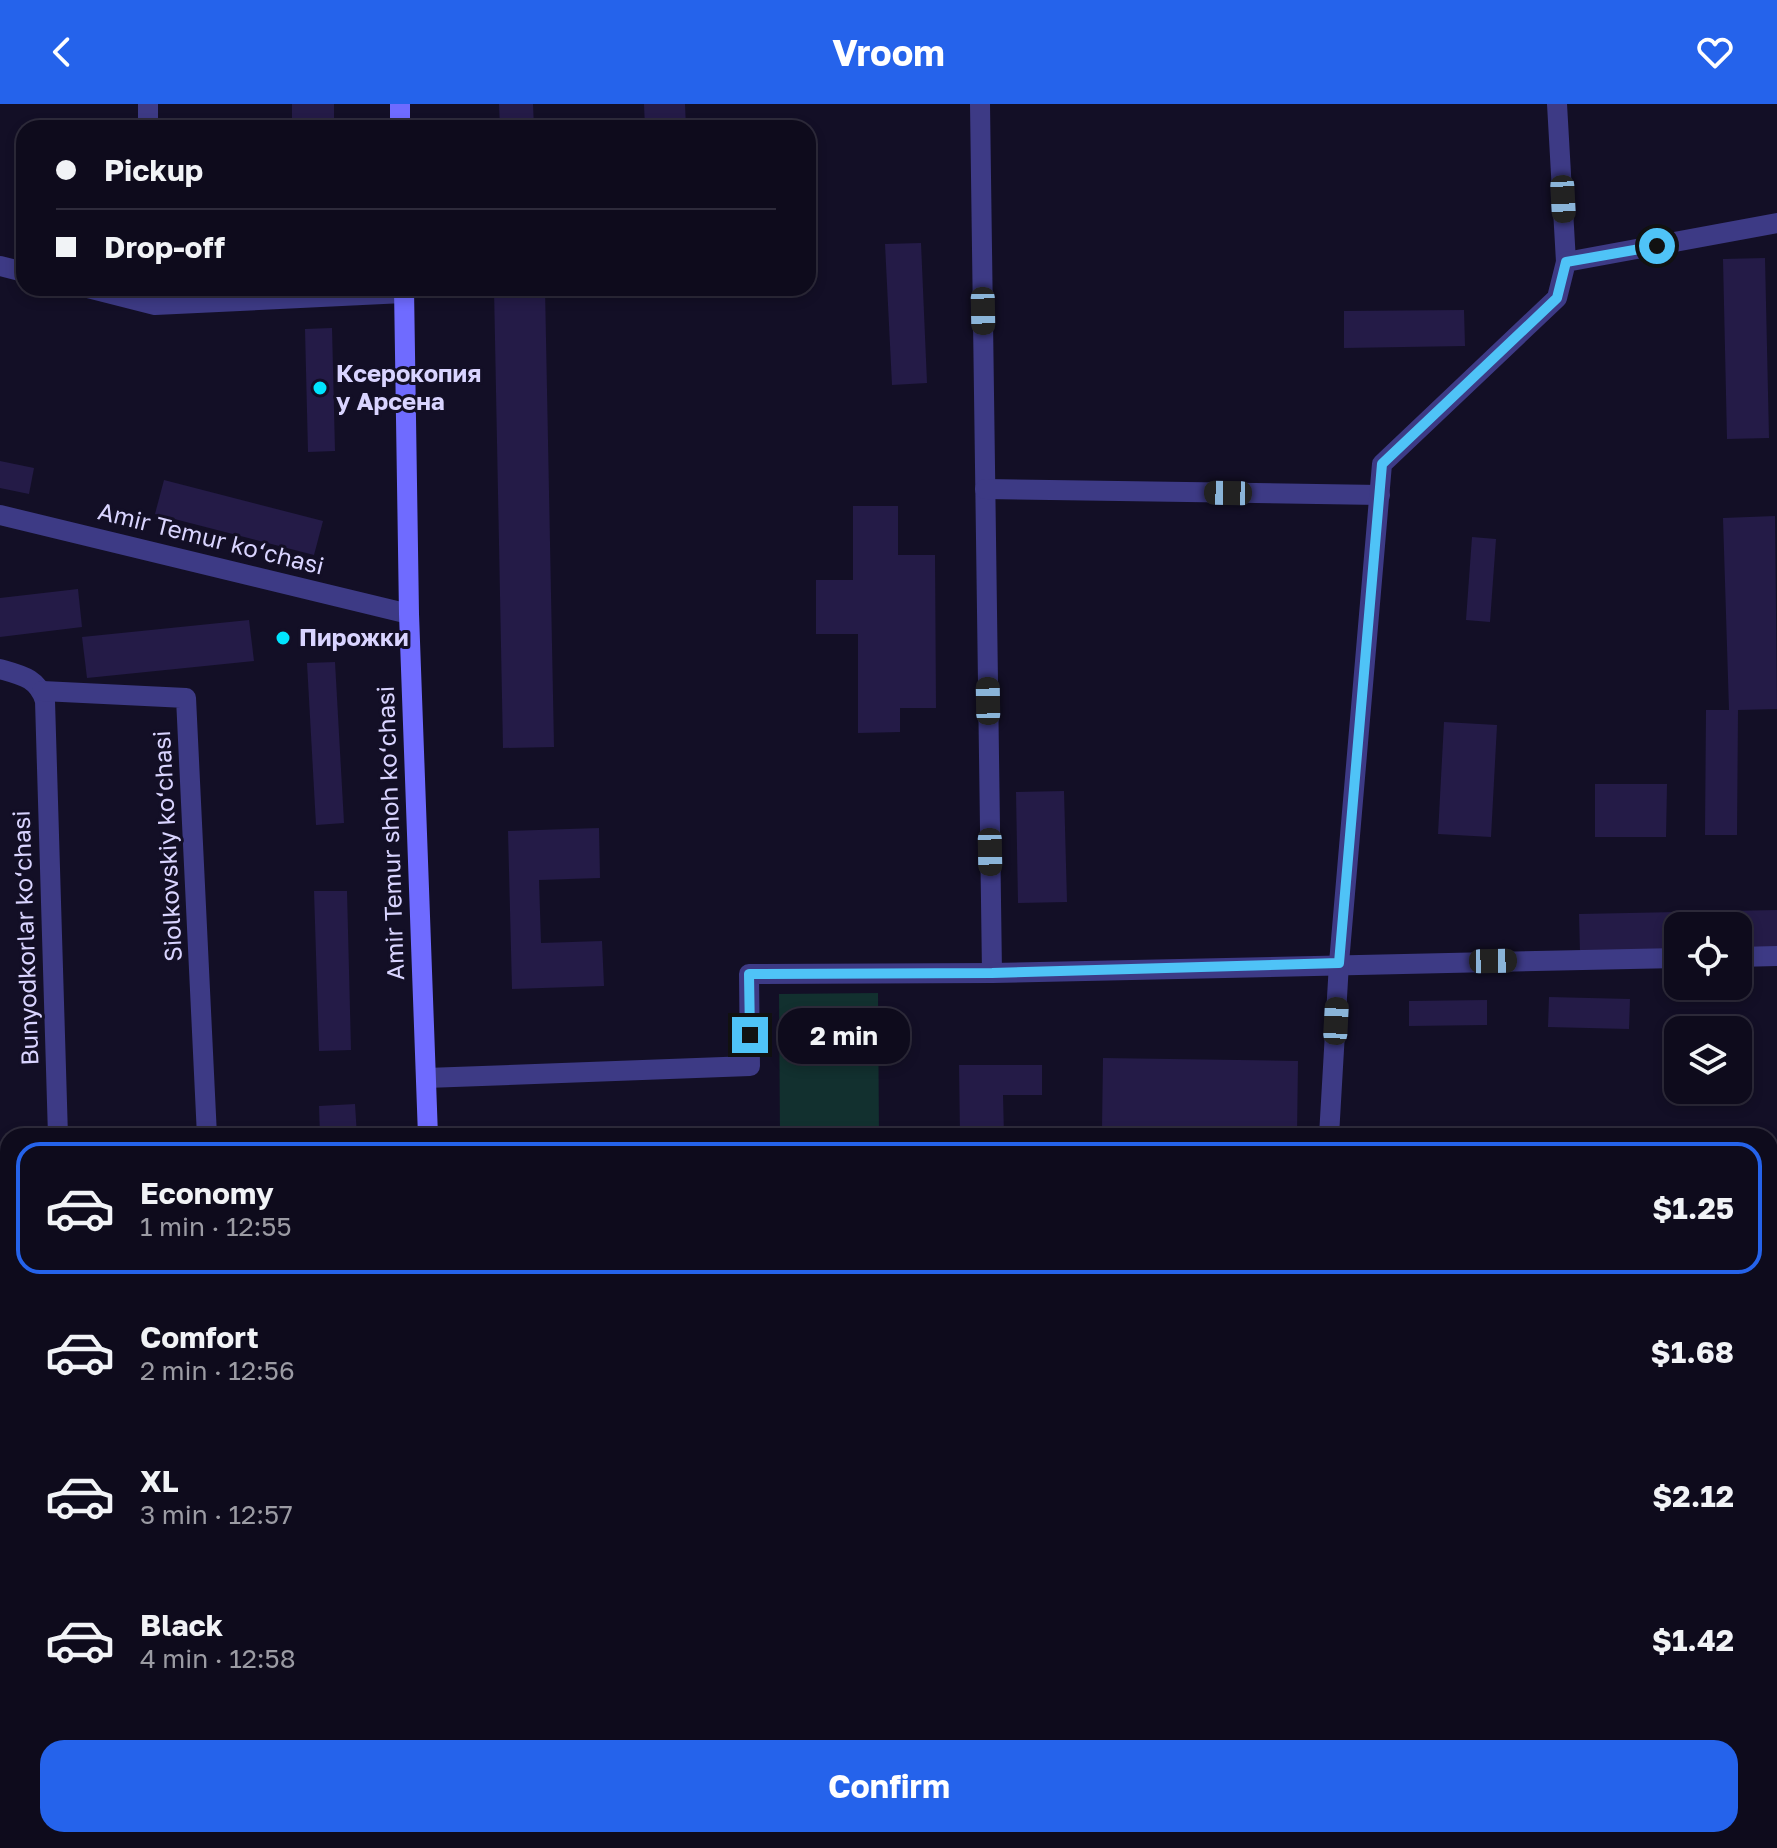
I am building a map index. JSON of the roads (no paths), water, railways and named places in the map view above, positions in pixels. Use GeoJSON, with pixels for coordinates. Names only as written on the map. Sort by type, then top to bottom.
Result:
{"type":"FeatureCollection","features":[{"type":"Feature","properties":{"kind":"main road","name":"Amir Temur shoh ko‘chasi"},"geometry":{"type":"LineString","coordinates":[[404,296],[409,614],[428,1128]]}},
{"type":"Feature","properties":{"kind":"street"},"geometry":{"type":"LineString","coordinates":[[980,104],[992,973]]}},
{"type":"Feature","properties":{"kind":"street"},"geometry":{"type":"LineString","coordinates":[[1329,1128],[1339,963],[1382,464],[1557,298],[1566,262],[1557,104]]}},
{"type":"Feature","properties":{"kind":"street"},"geometry":{"type":"LineString","coordinates":[[1566,262],[1777,223]]}},
{"type":"Feature","properties":{"kind":"street"},"geometry":{"type":"LineString","coordinates":[[154,297],[190,296]]}},
{"type":"Feature","properties":{"kind":"street"},"geometry":{"type":"LineString","coordinates":[[985,489],[1380,495]]}},
{"type":"Feature","properties":{"kind":"street","name":"Amir Temur ko‘chasi"},"geometry":{"type":"LineString","coordinates":[[0,515],[409,614]]}},
{"type":"Feature","properties":{"kind":"street"},"geometry":{"type":"LineString","coordinates":[[0,669],[28,677],[42,691]]}},
{"type":"Feature","properties":{"kind":"street","name":"Bunyodkorlar ko‘chasi"},"geometry":{"type":"LineString","coordinates":[[42,691],[58,1128]]}},
{"type":"Feature","properties":{"kind":"street","name":"Siolkovskiy ko‘chasi"},"geometry":{"type":"LineString","coordinates":[[42,691],[186,698],[207,1128]]}},
{"type":"Feature","properties":{"kind":"street"},"geometry":{"type":"LineString","coordinates":[[1752,957],[1777,956]]}},
{"type":"Feature","properties":{"kind":"street"},"geometry":{"type":"LineString","coordinates":[[426,1078],[750,1066],[749,974],[992,973],[1664,958]]}},
{"type":"Feature","properties":{"kind":"place","name":"Ксерокопия у Арсена"},"geometry":{"type":"Point","coordinates":[320,388]}},
{"type":"Feature","properties":{"kind":"place","name":"Пирожки"},"geometry":{"type":"Point","coordinates":[283,638]}}]}
